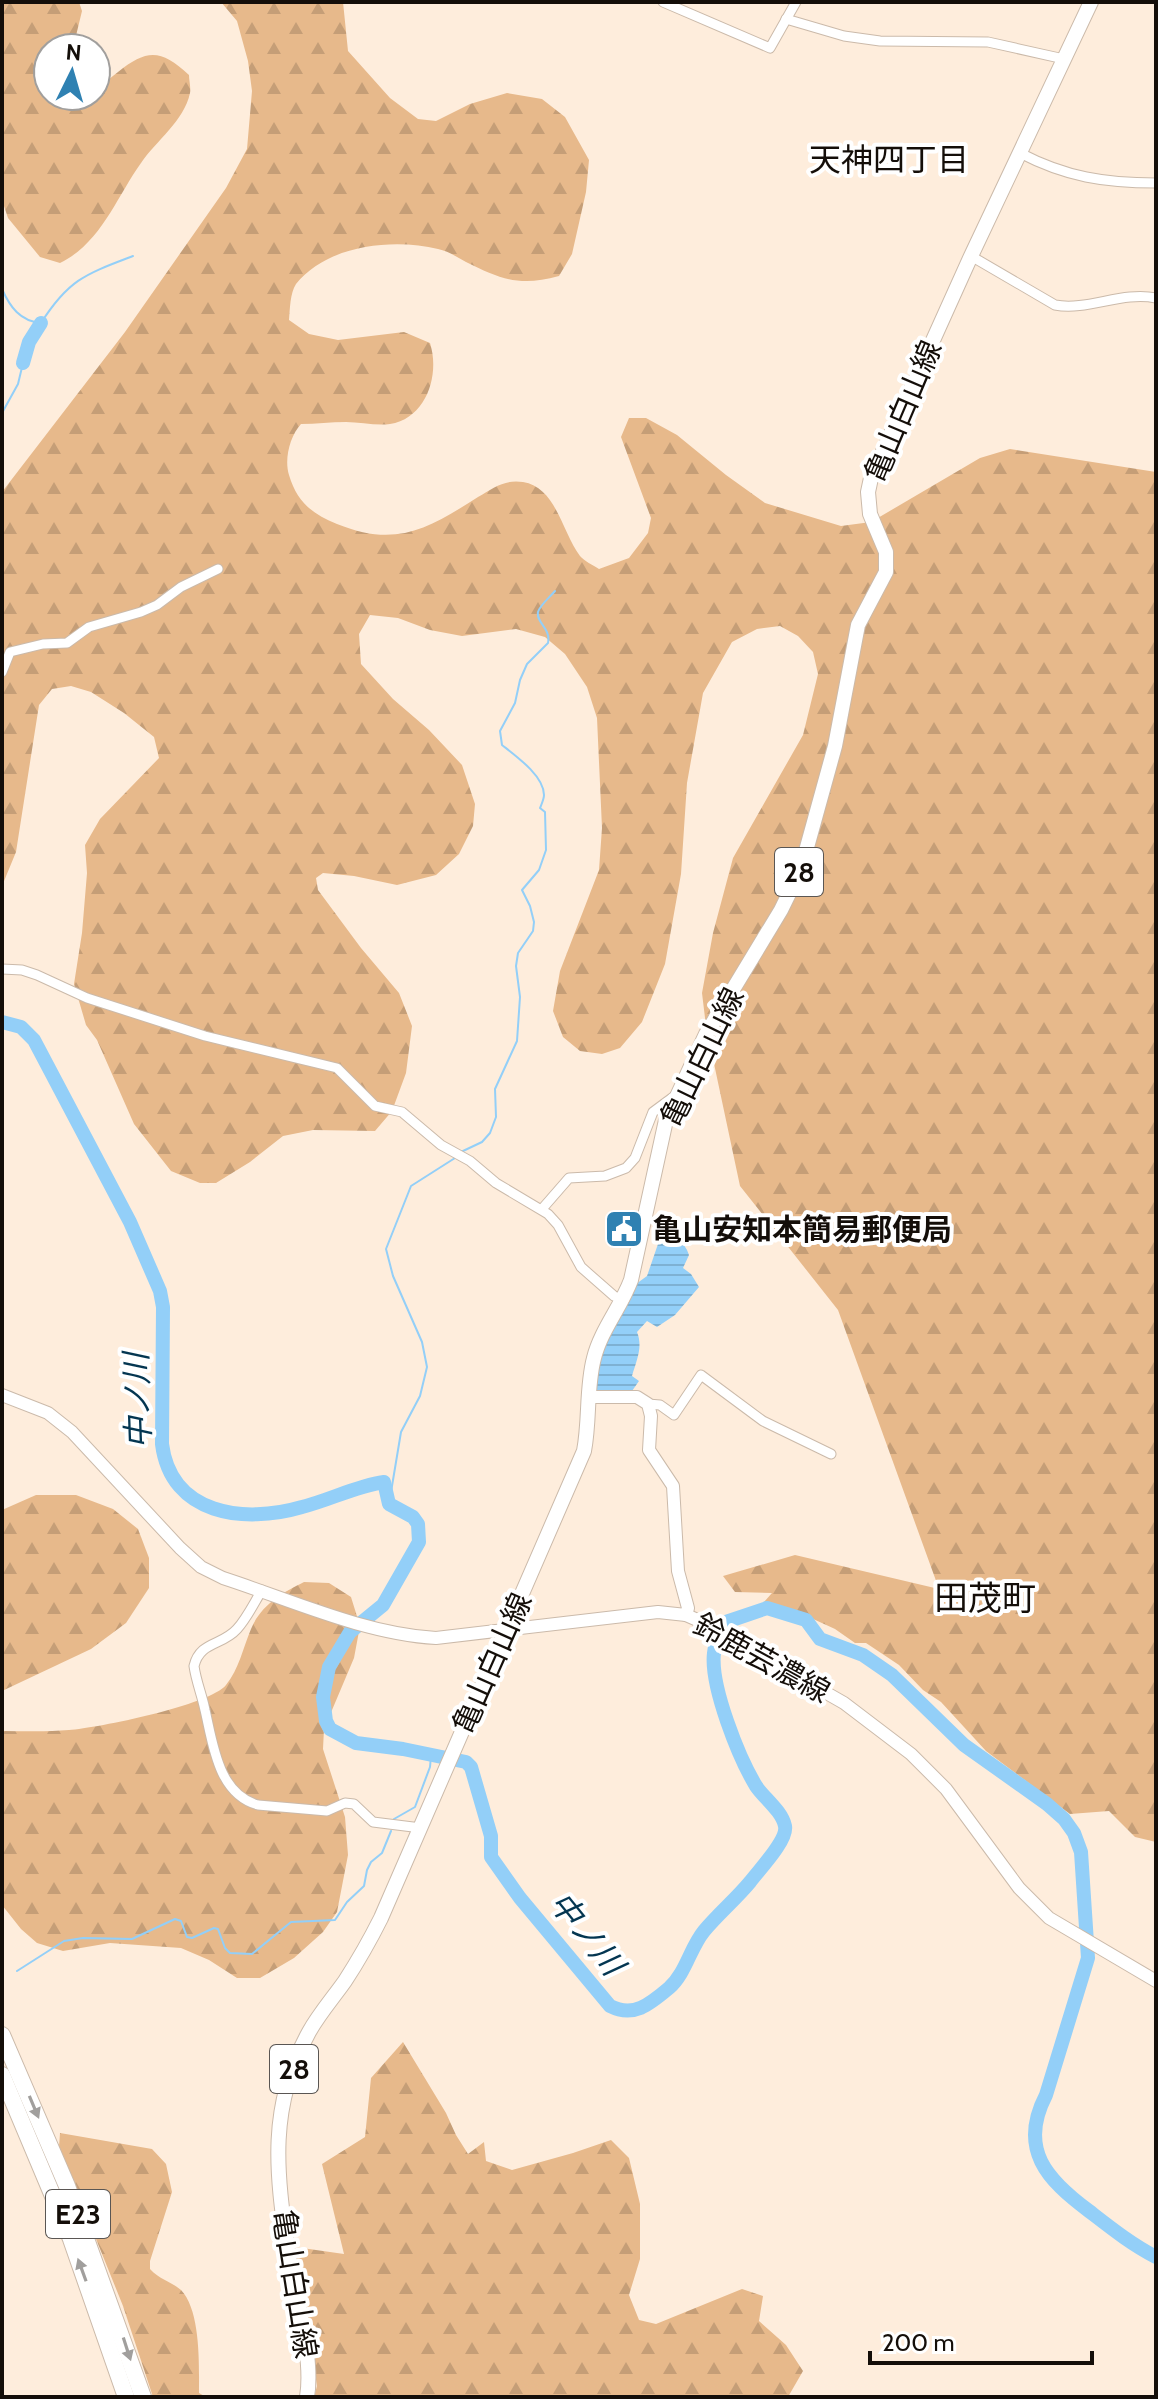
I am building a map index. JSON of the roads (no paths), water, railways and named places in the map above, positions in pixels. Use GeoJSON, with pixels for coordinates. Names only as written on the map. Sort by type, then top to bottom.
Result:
{"type":"FeatureCollection","features":[{"type":"Feature","properties":{"kind":"highway","name":"E23"},"geometry":{"type":"LineString","coordinates":[[2,2035],[67,2186],[143,2397]]}},
{"type":"Feature","properties":{"kind":"highway","name":"E23"},"geometry":{"type":"LineString","coordinates":[[2,2075],[71,2239],[126,2397]]}},
{"type":"Feature","properties":{"kind":"main road","name":"亀山白山線"},"geometry":{"type":"LineString","coordinates":[[307,2397],[309,2374],[291,2277],[277,2155],[279,2119],[302,2047],[360,1959],[381,1918],[584,1451],[594,1355],[624,1300],[639,1252],[666,1120],[706,1034],[781,910],[801,869],[835,746],[858,625],[886,572],[886,552],[870,514],[868,492],[871,478],[1091,2]]}},
{"type":"Feature","properties":{"kind":"main road","name":"鈴鹿芸濃線"},"geometry":{"type":"LineString","coordinates":[[2,1395],[48,1413],[72,1432],[201,1567],[223,1578],[378,1630],[411,1637],[436,1638],[666,1612],[686,1615],[712,1627],[844,1703],[911,1754],[946,1789],[1019,1888],[1049,1918],[1156,1981]]}},
{"type":"Feature","properties":{"kind":"main road"},"geometry":{"type":"LineString","coordinates":[[590,1397],[637,1397],[648,1404],[651,1416],[649,1450],[674,1491],[678,1571],[688,1608],[686,1615]]}},
{"type":"Feature","properties":{"kind":"street"},"geometry":{"type":"LineString","coordinates":[[663,2],[770,48],[796,2]]}},
{"type":"Feature","properties":{"kind":"street"},"geometry":{"type":"LineString","coordinates":[[786,19],[844,36],[880,41],[977,41],[1064,59]]}},
{"type":"Feature","properties":{"kind":"street"},"geometry":{"type":"LineString","coordinates":[[1020,153],[1060,172],[1094,181],[1156,183]]}},
{"type":"Feature","properties":{"kind":"street"},"geometry":{"type":"LineString","coordinates":[[971,256],[1055,305],[1067,307],[1130,297],[1156,298]]}},
{"type":"Feature","properties":{"kind":"street"},"geometry":{"type":"LineString","coordinates":[[2,672],[10,652],[43,644],[67,643],[89,627],[157,605],[195,579],[218,569]]}},
{"type":"Feature","properties":{"kind":"street"},"geometry":{"type":"LineString","coordinates":[[2,969],[22,970],[87,998],[205,1036],[332,1066],[375,1106],[402,1112],[435,1141],[466,1158],[496,1183],[542,1209],[558,1225],[581,1267],[614,1296],[624,1300]]}},
{"type":"Feature","properties":{"kind":"street"},"geometry":{"type":"LineString","coordinates":[[542,1209],[569,1178],[605,1176],[626,1168],[635,1158],[653,1112],[679,1094]]}},
{"type":"Feature","properties":{"kind":"street"},"geometry":{"type":"LineString","coordinates":[[648,1404],[660,1405],[674,1415],[701,1375],[763,1421],[831,1454]]}},
{"type":"Feature","properties":{"kind":"street"},"geometry":{"type":"LineString","coordinates":[[262,1590],[238,1629],[225,1639],[207,1646],[197,1655],[194,1666],[215,1753],[229,1787],[258,1805],[327,1811],[345,1803],[354,1804],[373,1822],[421,1828]]}},
{"type":"Feature","properties":{"kind":"water"},"geometry":{"type":"Polygon","coordinates":[[[663,1218],[667,1218],[687,1250],[689,1255],[683,1268],[699,1287],[675,1315],[657,1327],[647,1321],[637,1332],[639,1348],[632,1376],[639,1381],[632,1391],[597,1392],[594,1377],[609,1333],[636,1284],[647,1276],[663,1218]]]}},
{"type":"Feature","properties":{"kind":"waterway"},"geometry":{"type":"LineString","coordinates":[[2,289],[17,312],[41,323],[70,287],[103,268],[133,256]]}},
{"type":"Feature","properties":{"kind":"waterway"},"geometry":{"type":"LineString","coordinates":[[23,363],[29,342],[41,323]]}},
{"type":"Feature","properties":{"kind":"waterway"},"geometry":{"type":"LineString","coordinates":[[2,413],[18,384],[23,363]]}},
{"type":"Feature","properties":{"kind":"waterway"},"geometry":{"type":"LineString","coordinates":[[463,1151],[482,1142],[490,1133],[496,1117],[495,1089],[517,1041],[520,997],[516,966],[518,953],[533,931],[534,922],[522,890],[539,870],[546,850],[545,812],[540,808],[543,788],[528,767],[502,745],[500,731],[515,703],[527,664],[548,643],[538,612],[555,591]]}},
{"type":"Feature","properties":{"kind":"waterway","name":"中ノ川"},"geometry":{"type":"LineString","coordinates":[[2,1022],[21,1027],[34,1040],[130,1222],[160,1291],[163,1307],[162,1444],[168,1468],[180,1486],[195,1500],[214,1508],[257,1514],[302,1507],[384,1482],[389,1504],[413,1517],[418,1524],[419,1542],[383,1605],[350,1632],[329,1667],[323,1697],[330,1729],[356,1743],[466,1762],[471,1767],[491,1836],[491,1857],[520,1898],[610,2006],[634,2010],[655,1999],[675,1982],[704,1931],[766,1863],[785,1832],[780,1815],[749,1774],[721,1702],[716,1684],[714,1653],[723,1623],[767,1608],[806,1620],[820,1639],[863,1655],[892,1675],[964,1745],[1047,1804],[1074,1833],[1081,1852],[1088,1958],[1038,2114],[1036,2147],[1050,2175],[1074,2199],[1113,2230],[1156,2257]]}},
{"type":"Feature","properties":{"kind":"waterway"},"geometry":{"type":"LineString","coordinates":[[389,1504],[401,1432],[420,1396],[427,1367],[422,1342],[393,1276],[386,1249],[411,1186],[455,1158]]}},
{"type":"Feature","properties":{"kind":"waterway"},"geometry":{"type":"LineString","coordinates":[[394,1819],[415,1807],[431,1756]]}},
{"type":"Feature","properties":{"kind":"waterway"},"geometry":{"type":"LineString","coordinates":[[17,1971],[64,1941],[83,1938],[132,1939],[175,1919],[181,1921],[187,1937],[218,1929],[230,1953],[252,1954],[291,1922],[335,1920],[347,1902],[364,1886],[367,1870],[382,1853],[391,1831]]}},
{"type":"Feature","properties":{"kind":"place","name":"亀山安知本簡易郵便局"},"geometry":{"type":"Point","coordinates":[624,1229]}},
{"type":"Feature","properties":{"kind":"district","name":"天神四丁目"},"geometry":{"type":"Point","coordinates":[889,159]}},
{"type":"Feature","properties":{"kind":"district","name":"田茂町"},"geometry":{"type":"Point","coordinates":[985,1598]}}]}
